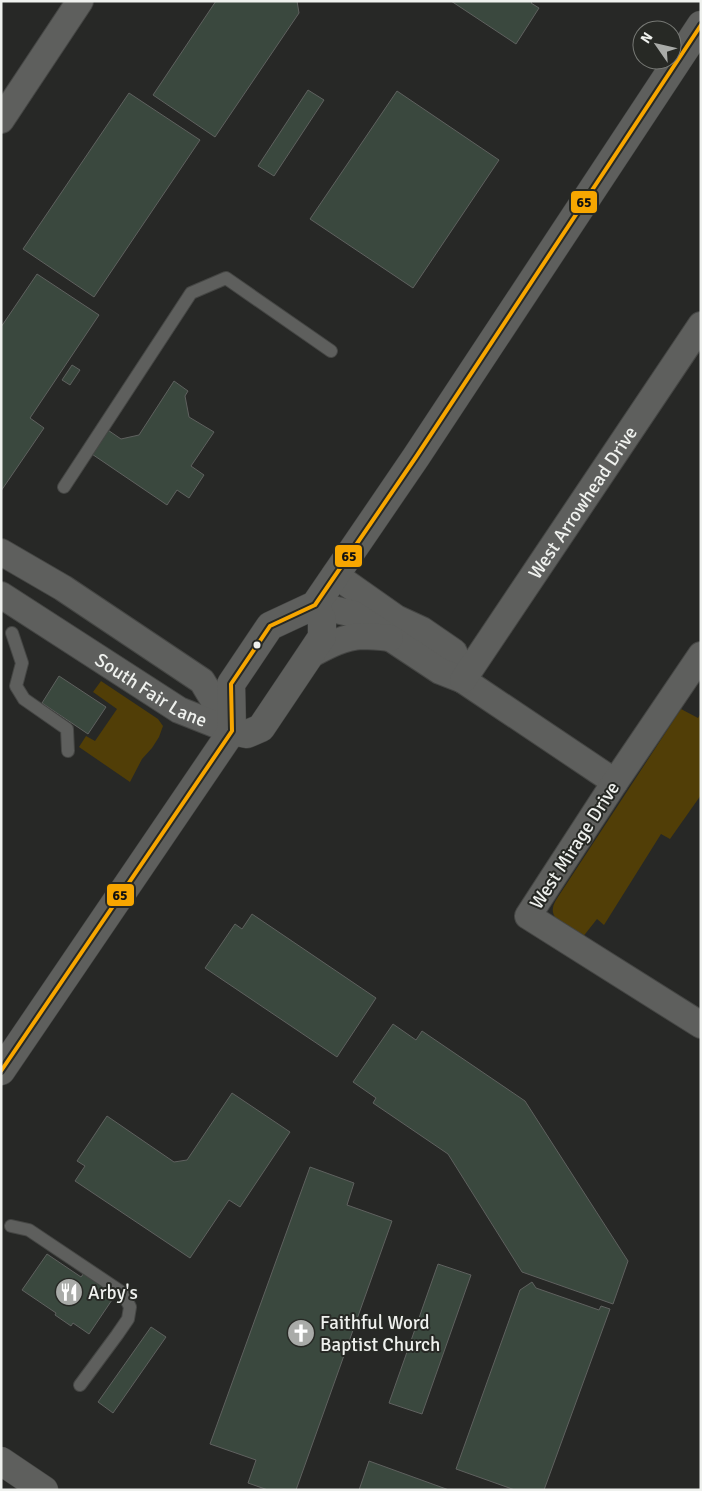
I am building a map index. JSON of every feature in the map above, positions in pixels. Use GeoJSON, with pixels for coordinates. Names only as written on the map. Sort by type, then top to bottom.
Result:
{"type":"FeatureCollection","features":[{"type":"Feature","properties":{"kind":"main road"},"geometry":{"type":"LineString","coordinates":[[1,1071],[232,731],[231,684],[270,626],[315,605],[416,457],[701,25]]}},
{"type":"Feature","properties":{"kind":"main road"},"geometry":{"type":"LineString","coordinates":[[232,731],[247,734],[261,728],[322,637],[322,620],[315,605]]}},
{"type":"Feature","properties":{"kind":"main road"},"geometry":{"type":"LineString","coordinates":[[1,1461],[44,1490]]}},
{"type":"Feature","properties":{"kind":"street"},"geometry":{"type":"LineString","coordinates":[[1,120],[80,1]]}},
{"type":"Feature","properties":{"kind":"street","name":"West Arrowhead Drive"},"geometry":{"type":"LineString","coordinates":[[463,680],[701,325]]}},
{"type":"Feature","properties":{"kind":"street","name":"South Fair Lane"},"geometry":{"type":"LineString","coordinates":[[1,552],[63,588],[202,681],[232,731]]}},
{"type":"Feature","properties":{"kind":"street"},"geometry":{"type":"LineString","coordinates":[[334,575],[396,618],[422,630],[454,652],[463,680]]}},
{"type":"Feature","properties":{"kind":"street","name":"South Fair Lane"},"geometry":{"type":"LineString","coordinates":[[1,596],[179,710],[232,731]]}},
{"type":"Feature","properties":{"kind":"street"},"geometry":{"type":"LineString","coordinates":[[315,605],[354,614],[440,672],[463,680],[615,782]]}},
{"type":"Feature","properties":{"kind":"street"},"geometry":{"type":"LineString","coordinates":[[310,655],[344,639],[362,636],[390,638]]}},
{"type":"Feature","properties":{"kind":"street","name":"West Mirage Drive"},"geometry":{"type":"LineString","coordinates":[[701,655],[615,782],[528,916],[701,1025]]}},
{"type":"Feature","properties":{"kind":"lane"},"geometry":{"type":"LineString","coordinates":[[64,488],[191,293],[226,278],[331,351]]}},
{"type":"Feature","properties":{"kind":"lane"},"geometry":{"type":"LineString","coordinates":[[12,633],[22,663],[16,686],[24,699],[67,729],[68,751]]}},
{"type":"Feature","properties":{"kind":"lane"},"geometry":{"type":"LineString","coordinates":[[11,1226],[29,1230],[123,1293],[130,1307],[128,1319],[80,1385]]}},
{"type":"Feature","properties":{"kind":"shaded area"},"geometry":{"type":"Polygon","coordinates":[[[101,681],[158,719],[163,726],[159,737],[142,759],[130,782],[79,747],[86,736],[95,741],[117,709],[93,692],[101,681]]]}},
{"type":"Feature","properties":{"kind":"shaded area"},"geometry":{"type":"Polygon","coordinates":[[[681,709],[698,718],[701,713],[701,795],[670,839],[661,834],[604,925],[597,919],[582,938],[558,921],[553,912],[554,904],[681,709]]]}},
{"type":"Feature","properties":{"kind":"building"},"geometry":{"type":"Polygon","coordinates":[[[216,1],[297,1],[299,13],[215,137],[153,95],[216,1]]]}},
{"type":"Feature","properties":{"kind":"building"},"geometry":{"type":"Polygon","coordinates":[[[451,1],[533,1],[531,3],[539,8],[516,44],[451,1]]]}},
{"type":"Feature","properties":{"kind":"building"},"geometry":{"type":"Polygon","coordinates":[[[308,90],[324,100],[274,176],[258,166],[308,90]]]}},
{"type":"Feature","properties":{"kind":"building"},"geometry":{"type":"Polygon","coordinates":[[[397,91],[499,160],[413,288],[310,219],[397,91]]]}},
{"type":"Feature","properties":{"kind":"building"},"geometry":{"type":"Polygon","coordinates":[[[129,93],[200,140],[94,297],[23,249],[129,93]]]}},
{"type":"Feature","properties":{"kind":"building"},"geometry":{"type":"Polygon","coordinates":[[[37,274],[99,315],[30,418],[44,428],[1,491],[1,327],[37,274]]]}},
{"type":"Feature","properties":{"kind":"building"},"geometry":{"type":"Polygon","coordinates":[[[72,365],[80,370],[70,385],[62,380],[72,365]]]}},
{"type":"Feature","properties":{"kind":"building"},"geometry":{"type":"Polygon","coordinates":[[[174,381],[188,391],[185,396],[189,417],[214,432],[191,466],[204,475],[189,498],[177,490],[167,505],[83,448],[99,424],[121,439],[139,435],[174,381]]]}},
{"type":"Feature","properties":{"kind":"building"},"geometry":{"type":"Polygon","coordinates":[[[59,676],[106,707],[88,734],[42,703],[59,676]]]}},
{"type":"Feature","properties":{"kind":"building"},"geometry":{"type":"Polygon","coordinates":[[[252,914],[376,998],[337,1057],[205,968],[235,924],[242,929],[252,914]]]}},
{"type":"Feature","properties":{"kind":"building"},"geometry":{"type":"Polygon","coordinates":[[[393,1024],[416,1040],[422,1031],[525,1101],[628,1261],[613,1304],[522,1272],[448,1154],[373,1103],[376,1098],[353,1082],[393,1024]]]}},
{"type":"Feature","properties":{"kind":"building"},"geometry":{"type":"Polygon","coordinates":[[[232,1093],[290,1132],[240,1207],[229,1200],[190,1258],[75,1181],[85,1166],[77,1161],[107,1116],[174,1162],[187,1160],[232,1093]]]}},
{"type":"Feature","properties":{"kind":"building","name":"Faithful Word Baptist Church"},"geometry":{"type":"Polygon","coordinates":[[[310,1167],[354,1183],[347,1205],[392,1221],[296,1490],[268,1490],[248,1483],[256,1460],[210,1444],[310,1167]]]}},
{"type":"Feature","properties":{"kind":"building","name":"Arby's"},"geometry":{"type":"Polygon","coordinates":[[[47,1254],[81,1277],[84,1273],[116,1294],[89,1334],[73,1323],[71,1326],[55,1315],[56,1313],[22,1290],[47,1254]]]}},
{"type":"Feature","properties":{"kind":"building"},"geometry":{"type":"Polygon","coordinates":[[[438,1264],[471,1275],[422,1414],[389,1403],[438,1264]]]}},
{"type":"Feature","properties":{"kind":"building"},"geometry":{"type":"Polygon","coordinates":[[[532,1282],[536,1288],[599,1310],[601,1306],[610,1309],[544,1490],[515,1490],[456,1469],[520,1290],[532,1282]]]}},
{"type":"Feature","properties":{"kind":"building"},"geometry":{"type":"Polygon","coordinates":[[[151,1327],[166,1337],[113,1413],[98,1402],[151,1327]]]}},
{"type":"Feature","properties":{"kind":"building"},"geometry":{"type":"Polygon","coordinates":[[[369,1461],[449,1490],[359,1490],[369,1461]]]}},
{"type":"Feature","properties":{"kind":"transit line","name":"65"},"geometry":{"type":"LineString","coordinates":[[1,1071],[232,731],[231,684],[270,626],[315,605],[416,457],[701,25]]}},
{"type":"Feature","properties":{"kind":"place","name":"Arby's"},"geometry":{"type":"Point","coordinates":[69,1292]}},
{"type":"Feature","properties":{"kind":"place","name":"Faithful Word Baptist Church"},"geometry":{"type":"Point","coordinates":[301,1333]}}]}
